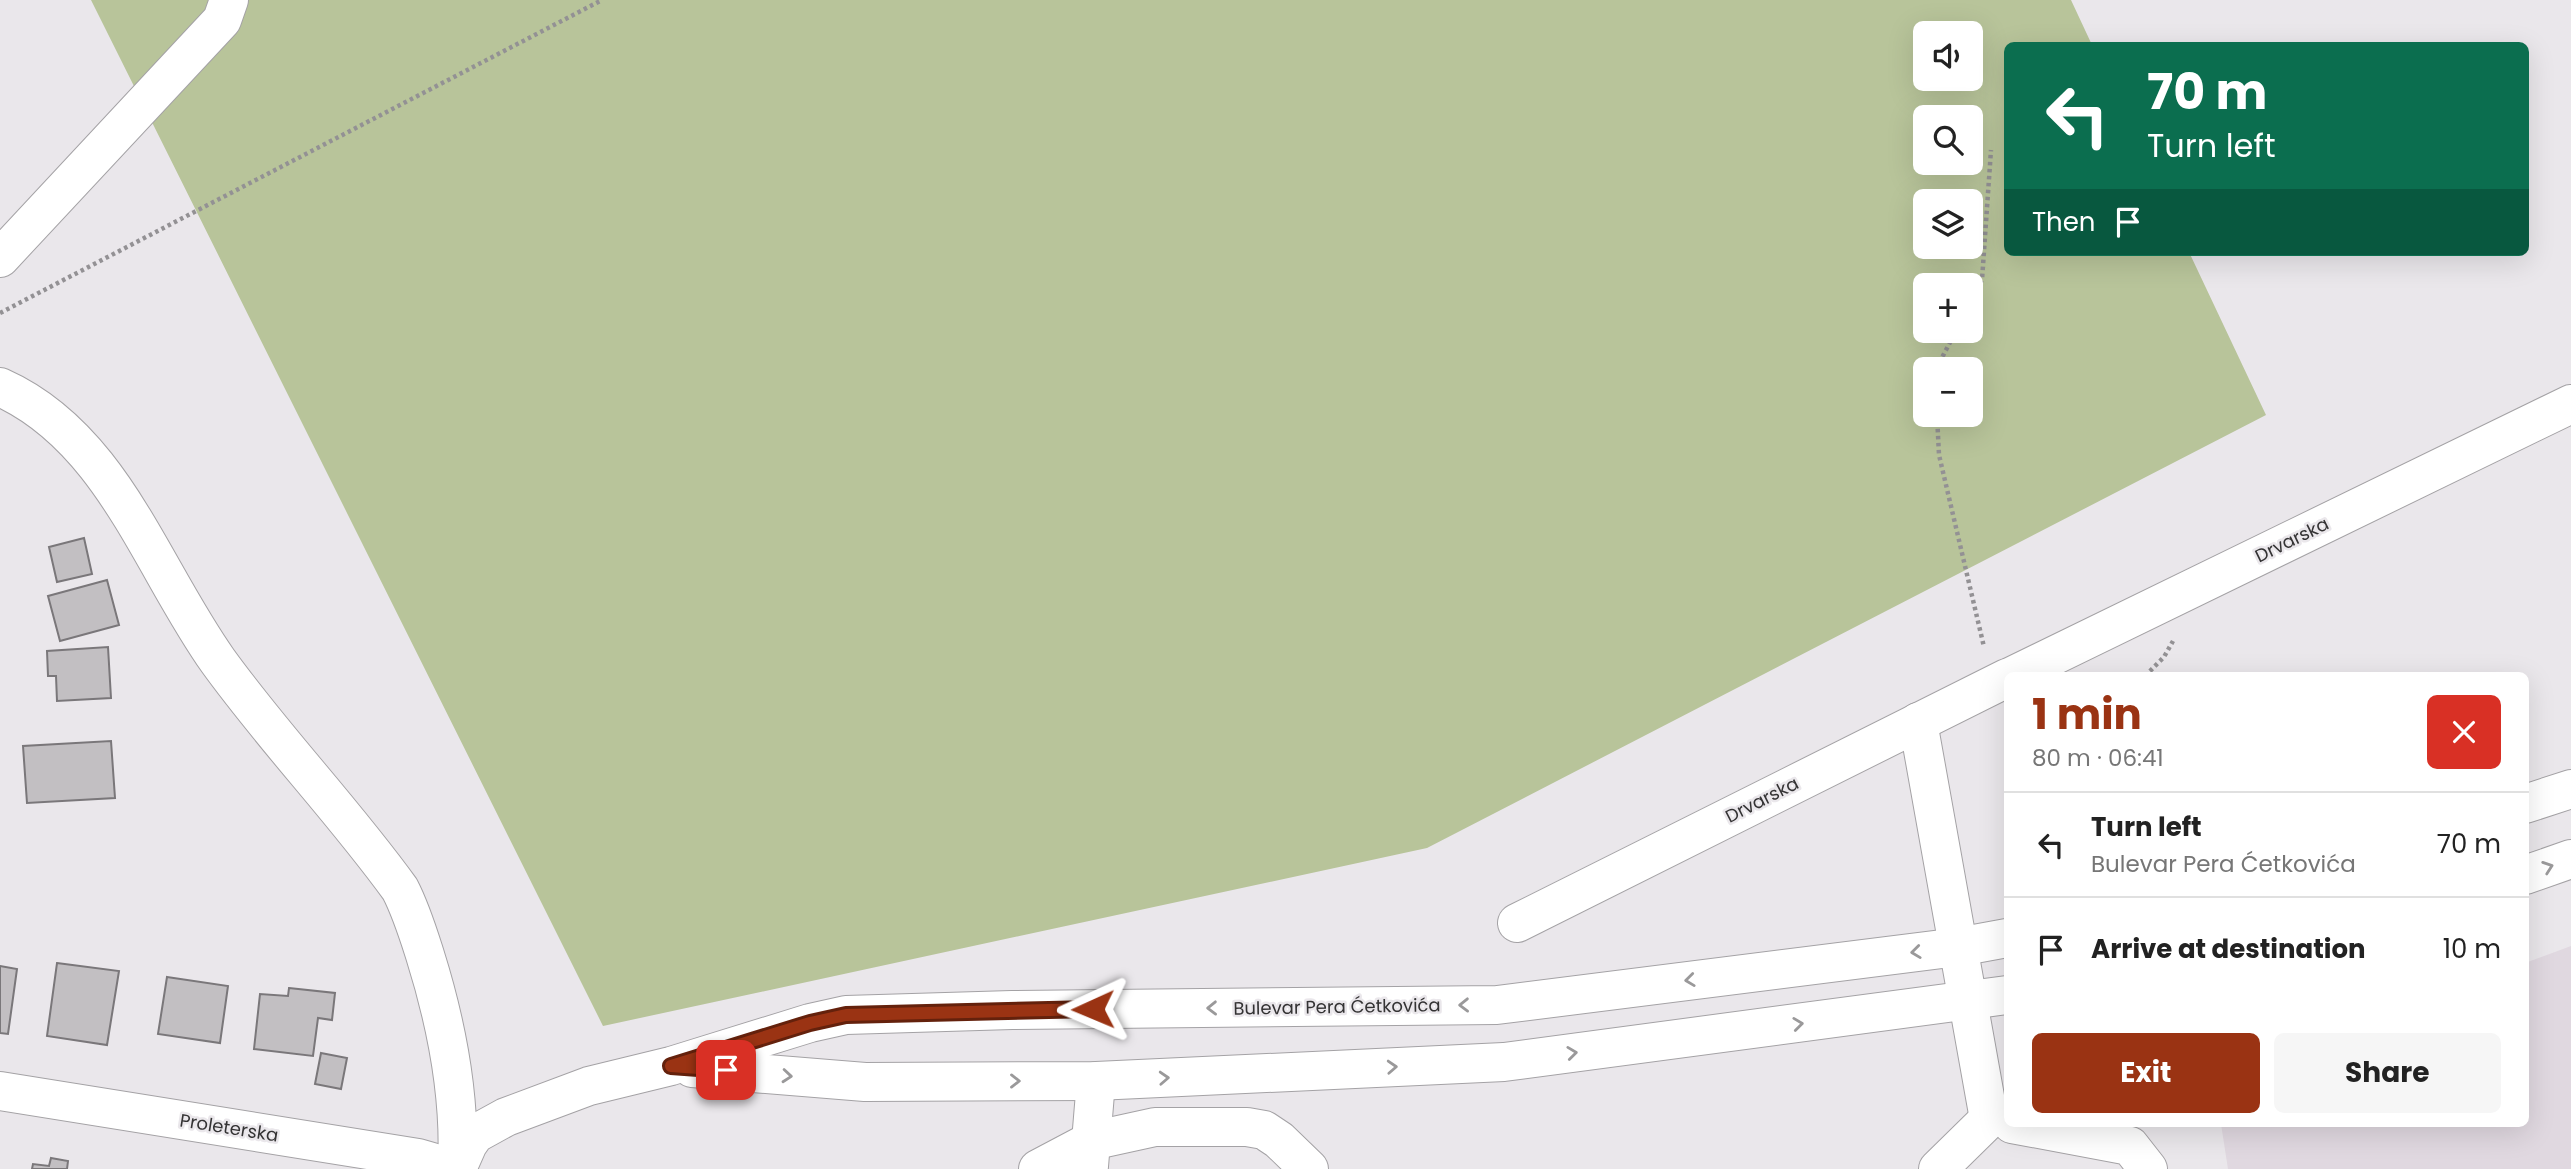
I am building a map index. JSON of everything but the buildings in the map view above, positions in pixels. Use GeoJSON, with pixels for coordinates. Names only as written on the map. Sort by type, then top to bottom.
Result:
{"type":"FeatureCollection","features":[{"type":"Feature","properties":{"kind":"main road"},"geometry":{"type":"LineString","coordinates":[[0,258],[222,20],[229,0]]}},
{"type":"Feature","properties":{"kind":"main road"},"geometry":{"type":"LineString","coordinates":[[0,387],[39,409],[73,438],[102,470],[218,660],[400,890],[415,922],[438,998],[458,1103],[457,1169]]}},
{"type":"Feature","properties":{"kind":"main road","name":"Drvarska"},"geometry":{"type":"LineString","coordinates":[[2018,672],[2571,404]]}},
{"type":"Feature","properties":{"kind":"main road","name":"Drvarska"},"geometry":{"type":"LineString","coordinates":[[1517,923],[2004,679]]}},
{"type":"Feature","properties":{"kind":"main road"},"geometry":{"type":"LineString","coordinates":[[1918,722],[1968,1002],[2003,1122],[1938,1169]]}},
{"type":"Feature","properties":{"kind":"main road"},"geometry":{"type":"LineString","coordinates":[[2529,803],[2571,789]]}},
{"type":"Feature","properties":{"kind":"main road"},"geometry":{"type":"LineString","coordinates":[[2529,874],[2571,859]]}},
{"type":"Feature","properties":{"kind":"main road","name":"Bulevar Pera Ćetkovića"},"geometry":{"type":"LineString","coordinates":[[457,1169],[475,1134],[506,1117],[589,1086],[671,1066],[810,1023],[846,1015],[1012,1010],[1497,1005],[1958,947],[2004,939]]}},
{"type":"Feature","properties":{"kind":"main road","name":"Bulevar Pera Ćetkovića"},"geometry":{"type":"LineString","coordinates":[[671,1066],[864,1082],[1096,1081],[1504,1062],[2004,996]]}},
{"type":"Feature","properties":{"kind":"main road"},"geometry":{"type":"LineString","coordinates":[[1090,1155],[1096,1081]]}},
{"type":"Feature","properties":{"kind":"main road","name":"Proleterska"},"geometry":{"type":"LineString","coordinates":[[0,1091],[418,1158],[457,1169]]}},
{"type":"Feature","properties":{"kind":"main road"},"geometry":{"type":"LineString","coordinates":[[1038,1169],[1090,1155],[1155,1127],[1247,1127],[1264,1130],[1279,1140],[1309,1169]]}},
{"type":"Feature","properties":{"kind":"main road"},"geometry":{"type":"LineString","coordinates":[[2029,1127],[2130,1146],[2148,1169]]}},
{"type":"Feature","properties":{"kind":"path"},"geometry":{"type":"LineString","coordinates":[[0,313],[602,0]]}},
{"type":"Feature","properties":{"kind":"path"},"geometry":{"type":"LineString","coordinates":[[1982,273],[1991,150]]}},
{"type":"Feature","properties":{"kind":"path"},"geometry":{"type":"LineString","coordinates":[[1938,427],[1939,455],[2004,679]]}},
{"type":"Feature","properties":{"kind":"shaded area"},"geometry":{"type":"Polygon","coordinates":[[[2571,946],[2571,1169],[2228,1169],[2221,1127],[2529,1127],[2529,962],[2571,946]]]}},
{"type":"Feature","properties":{"kind":"green space"},"geometry":{"type":"Polygon","coordinates":[[[91,0],[2071,0],[2091,42],[2004,42],[2004,256],[2191,256],[2266,415],[1427,848],[603,1026],[91,0]]]}},
{"type":"Feature","properties":{"kind":"route"},"geometry":{"type":"LineString","coordinates":[[726,1070],[671,1066],[810,1023],[846,1015],[1093,1009]]}}]}
